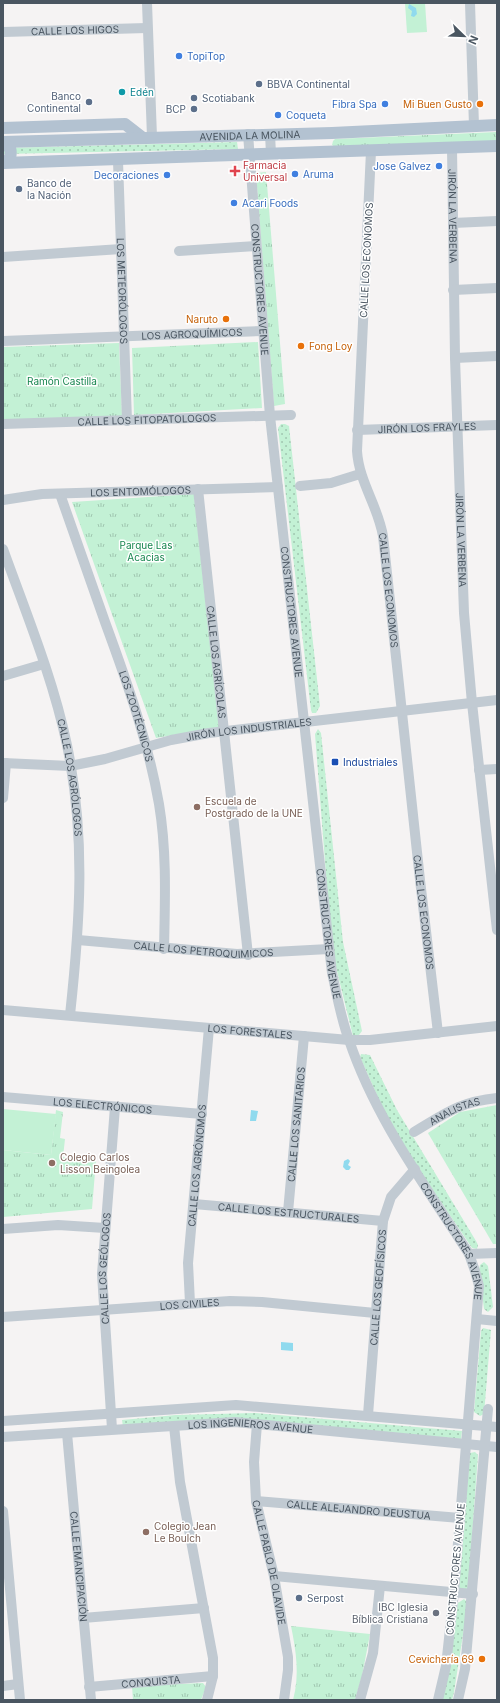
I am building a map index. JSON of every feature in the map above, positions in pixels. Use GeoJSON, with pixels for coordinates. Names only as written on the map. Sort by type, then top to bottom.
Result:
{"type":"FeatureCollection","features":[{"type":"Feature","properties":{"kind":"main road"},"geometry":{"type":"LineString","coordinates":[[3,128],[125,124],[147,138]]}},
{"type":"Feature","properties":{"kind":"main road","name":"AVENIDA LA MOLINA"},"geometry":{"type":"LineString","coordinates":[[3,143],[248,134],[332,133],[497,125]]}},
{"type":"Feature","properties":{"kind":"main road"},"geometry":{"type":"LineString","coordinates":[[332,133],[327,136],[325,146],[334,152]]}},
{"type":"Feature","properties":{"kind":"main road"},"geometry":{"type":"LineString","coordinates":[[3,143],[10,148],[11,153],[10,159],[3,163]]}},
{"type":"Feature","properties":{"kind":"main road","name":"AVENIDA LA MOLINA"},"geometry":{"type":"LineString","coordinates":[[3,163],[118,161],[497,146]]}},
{"type":"Feature","properties":{"kind":"street"},"geometry":{"type":"LineString","coordinates":[[147,3],[147,138]]}},
{"type":"Feature","properties":{"kind":"street"},"geometry":{"type":"LineString","coordinates":[[470,3],[474,126]]}},
{"type":"Feature","properties":{"kind":"street","name":"CALLE LOS HIGOS"},"geometry":{"type":"LineString","coordinates":[[3,32],[147,28]]}},
{"type":"Feature","properties":{"kind":"street","name":"CONSTRUCTORES AVENUE"},"geometry":{"type":"LineString","coordinates":[[248,134],[262,331],[270,416],[329,949],[337,996],[348,1040],[380,1112],[469,1254],[479,1286],[454,1592],[446,1666],[438,1700]]}},
{"type":"Feature","properties":{"kind":"street"},"geometry":{"type":"LineString","coordinates":[[270,134],[271,154]]}},
{"type":"Feature","properties":{"kind":"street","name":"JIRÓN LA VERBENA"},"geometry":{"type":"LineString","coordinates":[[452,148],[453,290],[464,613],[472,703],[497,930]]}},
{"type":"Feature","properties":{"kind":"street","name":"CALLE LOS ECONOMOS"},"geometry":{"type":"LineString","coordinates":[[371,151],[357,451],[360,474],[378,512],[382,530],[438,1032]]}},
{"type":"Feature","properties":{"kind":"street","name":"LOS METEORÓLOGOS"},"geometry":{"type":"LineString","coordinates":[[118,161],[127,421]]}},
{"type":"Feature","properties":{"kind":"street"},"geometry":{"type":"LineString","coordinates":[[453,223],[497,221]]}},
{"type":"Feature","properties":{"kind":"street"},"geometry":{"type":"LineString","coordinates":[[179,250],[256,246]]}},
{"type":"Feature","properties":{"kind":"street"},"geometry":{"type":"LineString","coordinates":[[3,257],[121,248]]}},
{"type":"Feature","properties":{"kind":"street"},"geometry":{"type":"LineString","coordinates":[[453,290],[497,288]]}},
{"type":"Feature","properties":{"kind":"street","name":"LOS AGROQUÍMICOS"},"geometry":{"type":"LineString","coordinates":[[3,341],[262,331]]}},
{"type":"Feature","properties":{"kind":"street"},"geometry":{"type":"LineString","coordinates":[[455,358],[497,356]]}},
{"type":"Feature","properties":{"kind":"street","name":"CALLE LOS FITOPATOLOGOS"},"geometry":{"type":"LineString","coordinates":[[3,424],[292,415]]}},
{"type":"Feature","properties":{"kind":"street","name":"JIRÓN LOS FRAYLES"},"geometry":{"type":"LineString","coordinates":[[358,430],[497,425]]}},
{"type":"Feature","properties":{"kind":"street"},"geometry":{"type":"LineString","coordinates":[[300,486],[331,483],[360,474]]}},
{"type":"Feature","properties":{"kind":"street","name":"LOS ENTOMÓLOGOS"},"geometry":{"type":"LineString","coordinates":[[3,500],[30,495],[278,487]]}},
{"type":"Feature","properties":{"kind":"street","name":"CALLE LOS AGRÍCOLAS"},"geometry":{"type":"LineString","coordinates":[[198,489],[248,954]]}},
{"type":"Feature","properties":{"kind":"street","name":"LOS ZOOTÉCNICOS"},"geometry":{"type":"LineString","coordinates":[[60,494],[122,667],[147,747],[159,805],[164,846],[164,949]]}},
{"type":"Feature","properties":{"kind":"street","name":"CALLE LOS AGRÓLOGOS"},"geometry":{"type":"LineString","coordinates":[[3,549],[44,664],[63,729],[70,766],[80,850],[78,940],[70,1015]]}},
{"type":"Feature","properties":{"kind":"street"},"geometry":{"type":"LineString","coordinates":[[3,676],[44,664]]}},
{"type":"Feature","properties":{"kind":"street","name":"JIRÓN LOS INDUSTRIALES"},"geometry":{"type":"LineString","coordinates":[[5,763],[70,766],[105,759],[171,740],[224,731],[402,712],[497,700]]}},
{"type":"Feature","properties":{"kind":"street"},"geometry":{"type":"LineString","coordinates":[[3,798],[5,763]]}},
{"type":"Feature","properties":{"kind":"street"},"geometry":{"type":"LineString","coordinates":[[479,770],[497,769]]}},
{"type":"Feature","properties":{"kind":"street","name":"CALLE LOS PETROQUIMICOS"},"geometry":{"type":"LineString","coordinates":[[78,940],[164,949],[248,954],[329,949]]}},
{"type":"Feature","properties":{"kind":"street","name":"LOS FORESTALES"},"geometry":{"type":"LineString","coordinates":[[3,1010],[348,1040],[370,1040],[497,1026]]}},
{"type":"Feature","properties":{"kind":"street","name":"CALLE LOS AGRÓNOMOS"},"geometry":{"type":"LineString","coordinates":[[190,1303],[188,1263],[210,1028]]}},
{"type":"Feature","properties":{"kind":"street","name":"CALLE LOS SANITARIOS"},"geometry":{"type":"LineString","coordinates":[[288,1212],[304,1036]]}},
{"type":"Feature","properties":{"kind":"street","name":"LOS ELECTRÓNICOS"},"geometry":{"type":"LineString","coordinates":[[3,1097],[202,1114]]}},
{"type":"Feature","properties":{"kind":"street","name":"ANALISTAS"},"geometry":{"type":"LineString","coordinates":[[414,1132],[453,1108],[476,1100],[497,1098]]}},
{"type":"Feature","properties":{"kind":"street","name":"CALLE LOS GEÓLOGOS"},"geometry":{"type":"LineString","coordinates":[[112,1430],[103,1310],[102,1274],[115,1107]]}},
{"type":"Feature","properties":{"kind":"street","name":"CALLE LOS GEOFÍSICOS"},"geometry":{"type":"LineString","coordinates":[[368,1415],[383,1221],[391,1197],[415,1169]]}},
{"type":"Feature","properties":{"kind":"street","name":"CALLE LOS ESTRUCTURALES"},"geometry":{"type":"LineString","coordinates":[[194,1204],[383,1221]]}},
{"type":"Feature","properties":{"kind":"street"},"geometry":{"type":"LineString","coordinates":[[3,1229],[58,1225],[105,1228]]}},
{"type":"Feature","properties":{"kind":"street"},"geometry":{"type":"LineString","coordinates":[[469,1254],[497,1253]]}},
{"type":"Feature","properties":{"kind":"street","name":"LOS CIVILES"},"geometry":{"type":"LineString","coordinates":[[3,1317],[190,1303],[262,1302],[375,1313]]}},
{"type":"Feature","properties":{"kind":"street"},"geometry":{"type":"LineString","coordinates":[[477,1319],[497,1321]]}},
{"type":"Feature","properties":{"kind":"street","name":"LOS INGENIEROS AVENUE"},"geometry":{"type":"LineString","coordinates":[[3,1421],[236,1405],[492,1426]]}},
{"type":"Feature","properties":{"kind":"street","name":"CONSTRUCTORES AVENUE"},"geometry":{"type":"LineString","coordinates":[[458,1700],[465,1669],[473,1594],[485,1446],[492,1426],[488,1409]]}},
{"type":"Feature","properties":{"kind":"street","name":"LOS INGENIEROS AVENUE"},"geometry":{"type":"LineString","coordinates":[[3,1437],[235,1422],[497,1447]]}},
{"type":"Feature","properties":{"kind":"street","name":"CALLE PABLO DE OLAVIDE"},"geometry":{"type":"LineString","coordinates":[[256,1424],[254,1462],[256,1501],[274,1576],[288,1657],[288,1677],[284,1700]]}},
{"type":"Feature","properties":{"kind":"street"},"geometry":{"type":"LineString","coordinates":[[174,1426],[180,1482],[213,1658],[213,1676],[206,1700]]}},
{"type":"Feature","properties":{"kind":"street","name":"CALLE EMANCIPACIÓN"},"geometry":{"type":"LineString","coordinates":[[67,1433],[91,1700]]}},
{"type":"Feature","properties":{"kind":"street","name":"CALLE ALEJANDRO DEUSTUA"},"geometry":{"type":"LineString","coordinates":[[256,1501],[460,1518]]}},
{"type":"Feature","properties":{"kind":"street"},"geometry":{"type":"LineString","coordinates":[[3,1511],[20,1700]]}},
{"type":"Feature","properties":{"kind":"street"},"geometry":{"type":"LineString","coordinates":[[274,1576],[473,1594]]}},
{"type":"Feature","properties":{"kind":"street"},"geometry":{"type":"LineString","coordinates":[[360,1700],[373,1653],[380,1586]]}},
{"type":"Feature","properties":{"kind":"street"},"geometry":{"type":"LineString","coordinates":[[84,1618],[204,1608]]}},
{"type":"Feature","properties":{"kind":"street","name":"CONQUISTA"},"geometry":{"type":"LineString","coordinates":[[89,1688],[213,1676]]}},
{"type":"Feature","properties":{"kind":"street"},"geometry":{"type":"LineString","coordinates":[[3,1686],[18,1684]]}},
{"type":"Feature","properties":{"kind":"green space"},"geometry":{"type":"Polygon","coordinates":[[[405,3],[425,3],[427,32],[407,33],[405,3]]]}},
{"type":"Feature","properties":{"kind":"green space"},"geometry":{"type":"Polygon","coordinates":[[[497,132],[497,141],[335,147],[332,145],[335,139],[497,132]]]}},
{"type":"Feature","properties":{"kind":"green space"},"geometry":{"type":"Polygon","coordinates":[[[237,142],[238,149],[3,154],[3,148],[237,142]]]}},
{"type":"Feature","properties":{"kind":"green space"},"geometry":{"type":"Polygon","coordinates":[[[266,172],[285,404],[274,406],[256,173],[266,172]]]}},
{"type":"Feature","properties":{"kind":"green space"},"geometry":{"type":"Polygon","coordinates":[[[258,342],[262,408],[134,415],[132,348],[258,342]]]}},
{"type":"Feature","properties":{"kind":"green space","name":"Ramón Castilla"},"geometry":{"type":"Polygon","coordinates":[[[119,343],[122,416],[3,420],[3,347],[119,343]]]}},
{"type":"Feature","properties":{"kind":"green space"},"geometry":{"type":"Polygon","coordinates":[[[281,424],[289,426],[320,706],[316,713],[312,713],[311,710],[278,428],[281,424]]]}},
{"type":"Feature","properties":{"kind":"green space","name":"Parque Las Acacias"},"geometry":{"type":"Polygon","coordinates":[[[194,494],[219,727],[156,738],[72,502],[194,494]]]}},
{"type":"Feature","properties":{"kind":"green space"},"geometry":{"type":"Polygon","coordinates":[[[318,729],[321,733],[343,942],[362,1031],[359,1035],[353,1036],[332,951],[315,734],[318,729]]]}},
{"type":"Feature","properties":{"kind":"green space"},"geometry":{"type":"Polygon","coordinates":[[[361,1054],[370,1055],[397,1110],[476,1241],[478,1245],[477,1249],[472,1248],[410,1156],[384,1111],[360,1057],[361,1054]]]}},
{"type":"Feature","properties":{"kind":"green space"},"geometry":{"type":"Polygon","coordinates":[[[497,1105],[497,1244],[493,1244],[428,1133],[460,1112],[497,1105]]]}},
{"type":"Feature","properties":{"kind":"green space"},"geometry":{"type":"Polygon","coordinates":[[[3,1109],[56,1114],[51,1155],[3,1150],[3,1109]]]}},
{"type":"Feature","properties":{"kind":"green space"},"geometry":{"type":"Polygon","coordinates":[[[56,1110],[63,1112],[60,1138],[65,1139],[63,1157],[96,1160],[92,1209],[3,1217],[3,1150],[51,1155],[56,1110]]]}},
{"type":"Feature","properties":{"kind":"green space"},"geometry":{"type":"Polygon","coordinates":[[[484,1262],[488,1266],[493,1307],[488,1312],[484,1309],[479,1270],[480,1265],[484,1262]]]}},
{"type":"Feature","properties":{"kind":"green space"},"geometry":{"type":"Polygon","coordinates":[[[483,1328],[491,1330],[484,1414],[480,1416],[474,1412],[481,1331],[483,1328]]]}},
{"type":"Feature","properties":{"kind":"green space"},"geometry":{"type":"Polygon","coordinates":[[[255,1413],[462,1431],[461,1439],[254,1420],[123,1427],[122,1420],[176,1415],[255,1413]]]}},
{"type":"Feature","properties":{"kind":"green space"},"geometry":{"type":"Polygon","coordinates":[[[475,1452],[478,1455],[468,1591],[459,1589],[470,1453],[475,1452]]]}},
{"type":"Feature","properties":{"kind":"green space"},"geometry":{"type":"Polygon","coordinates":[[[464,1599],[468,1603],[454,1692],[452,1700],[442,1700],[458,1603],[464,1599]]]}},
{"type":"Feature","properties":{"kind":"green space"},"geometry":{"type":"Polygon","coordinates":[[[291,1626],[370,1634],[362,1676],[355,1700],[293,1700],[297,1672],[296,1654],[291,1626]]]}},
{"type":"Feature","properties":{"kind":"green space"},"geometry":{"type":"Polygon","coordinates":[[[203,1683],[206,1687],[201,1700],[133,1700],[132,1686],[203,1683]]]}},
{"type":"Feature","properties":{"kind":"water"},"geometry":{"type":"Polygon","coordinates":[[[409,4],[416,8],[417,14],[414,17],[411,16],[412,11],[408,8],[409,4]]]}},
{"type":"Feature","properties":{"kind":"water"},"geometry":{"type":"Polygon","coordinates":[[[251,1110],[258,1111],[256,1121],[250,1121],[251,1110]]]}},
{"type":"Feature","properties":{"kind":"water"},"geometry":{"type":"Polygon","coordinates":[[[348,1159],[350,1161],[348,1165],[351,1167],[349,1170],[346,1170],[343,1167],[344,1161],[348,1159]]]}},
{"type":"Feature","properties":{"kind":"water"},"geometry":{"type":"Polygon","coordinates":[[[281,1342],[293,1343],[293,1351],[281,1350],[281,1342]]]}},
{"type":"Feature","properties":{"kind":"place","name":"TopiTop"},"geometry":{"type":"Point","coordinates":[179,56]}},
{"type":"Feature","properties":{"kind":"place","name":"BBVA Continental"},"geometry":{"type":"Point","coordinates":[259,84]}},
{"type":"Feature","properties":{"kind":"place","name":"Edén"},"geometry":{"type":"Point","coordinates":[122,92]}},
{"type":"Feature","properties":{"kind":"place","name":"Scotiabank"},"geometry":{"type":"Point","coordinates":[194,98]}},
{"type":"Feature","properties":{"kind":"place","name":"Banco Continental"},"geometry":{"type":"Point","coordinates":[89,102]}},
{"type":"Feature","properties":{"kind":"place","name":"Fibra Spa"},"geometry":{"type":"Point","coordinates":[385,104]}},
{"type":"Feature","properties":{"kind":"place","name":"Mi Buen Gusto"},"geometry":{"type":"Point","coordinates":[480,104]}},
{"type":"Feature","properties":{"kind":"place","name":"BCP"},"geometry":{"type":"Point","coordinates":[194,109]}},
{"type":"Feature","properties":{"kind":"place","name":"Coqueta"},"geometry":{"type":"Point","coordinates":[278,115]}},
{"type":"Feature","properties":{"kind":"place","name":"Jose Galvez"},"geometry":{"type":"Point","coordinates":[439,166]}},
{"type":"Feature","properties":{"kind":"place","name":"Farmacia Universal"},"geometry":{"type":"Point","coordinates":[235,171]}},
{"type":"Feature","properties":{"kind":"place","name":"Aruma"},"geometry":{"type":"Point","coordinates":[295,174]}},
{"type":"Feature","properties":{"kind":"place","name":"Decoraciones"},"geometry":{"type":"Point","coordinates":[167,175]}},
{"type":"Feature","properties":{"kind":"place","name":"Banco de la Nación"},"geometry":{"type":"Point","coordinates":[19,189]}},
{"type":"Feature","properties":{"kind":"place","name":"Acari Foods"},"geometry":{"type":"Point","coordinates":[234,203]}},
{"type":"Feature","properties":{"kind":"place","name":"Naruto"},"geometry":{"type":"Point","coordinates":[226,319]}},
{"type":"Feature","properties":{"kind":"place","name":"Fong Loy"},"geometry":{"type":"Point","coordinates":[301,346]}},
{"type":"Feature","properties":{"kind":"place","name":"Industriales"},"geometry":{"type":"Point","coordinates":[335,762]}},
{"type":"Feature","properties":{"kind":"place","name":"Escuela de Postgrado de la UNE"},"geometry":{"type":"Point","coordinates":[197,807]}},
{"type":"Feature","properties":{"kind":"place","name":"Colegio Carlos Lisson Beingolea"},"geometry":{"type":"Point","coordinates":[52,1163]}},
{"type":"Feature","properties":{"kind":"place","name":"Colegio Jean Le Boulch"},"geometry":{"type":"Point","coordinates":[146,1532]}},
{"type":"Feature","properties":{"kind":"place","name":"Serpost"},"geometry":{"type":"Point","coordinates":[299,1598]}},
{"type":"Feature","properties":{"kind":"place","name":"IBC Iglesia Bíblica Cristiana"},"geometry":{"type":"Point","coordinates":[436,1613]}},
{"type":"Feature","properties":{"kind":"place","name":"Cevichería 69"},"geometry":{"type":"Point","coordinates":[482,1659]}}]}
